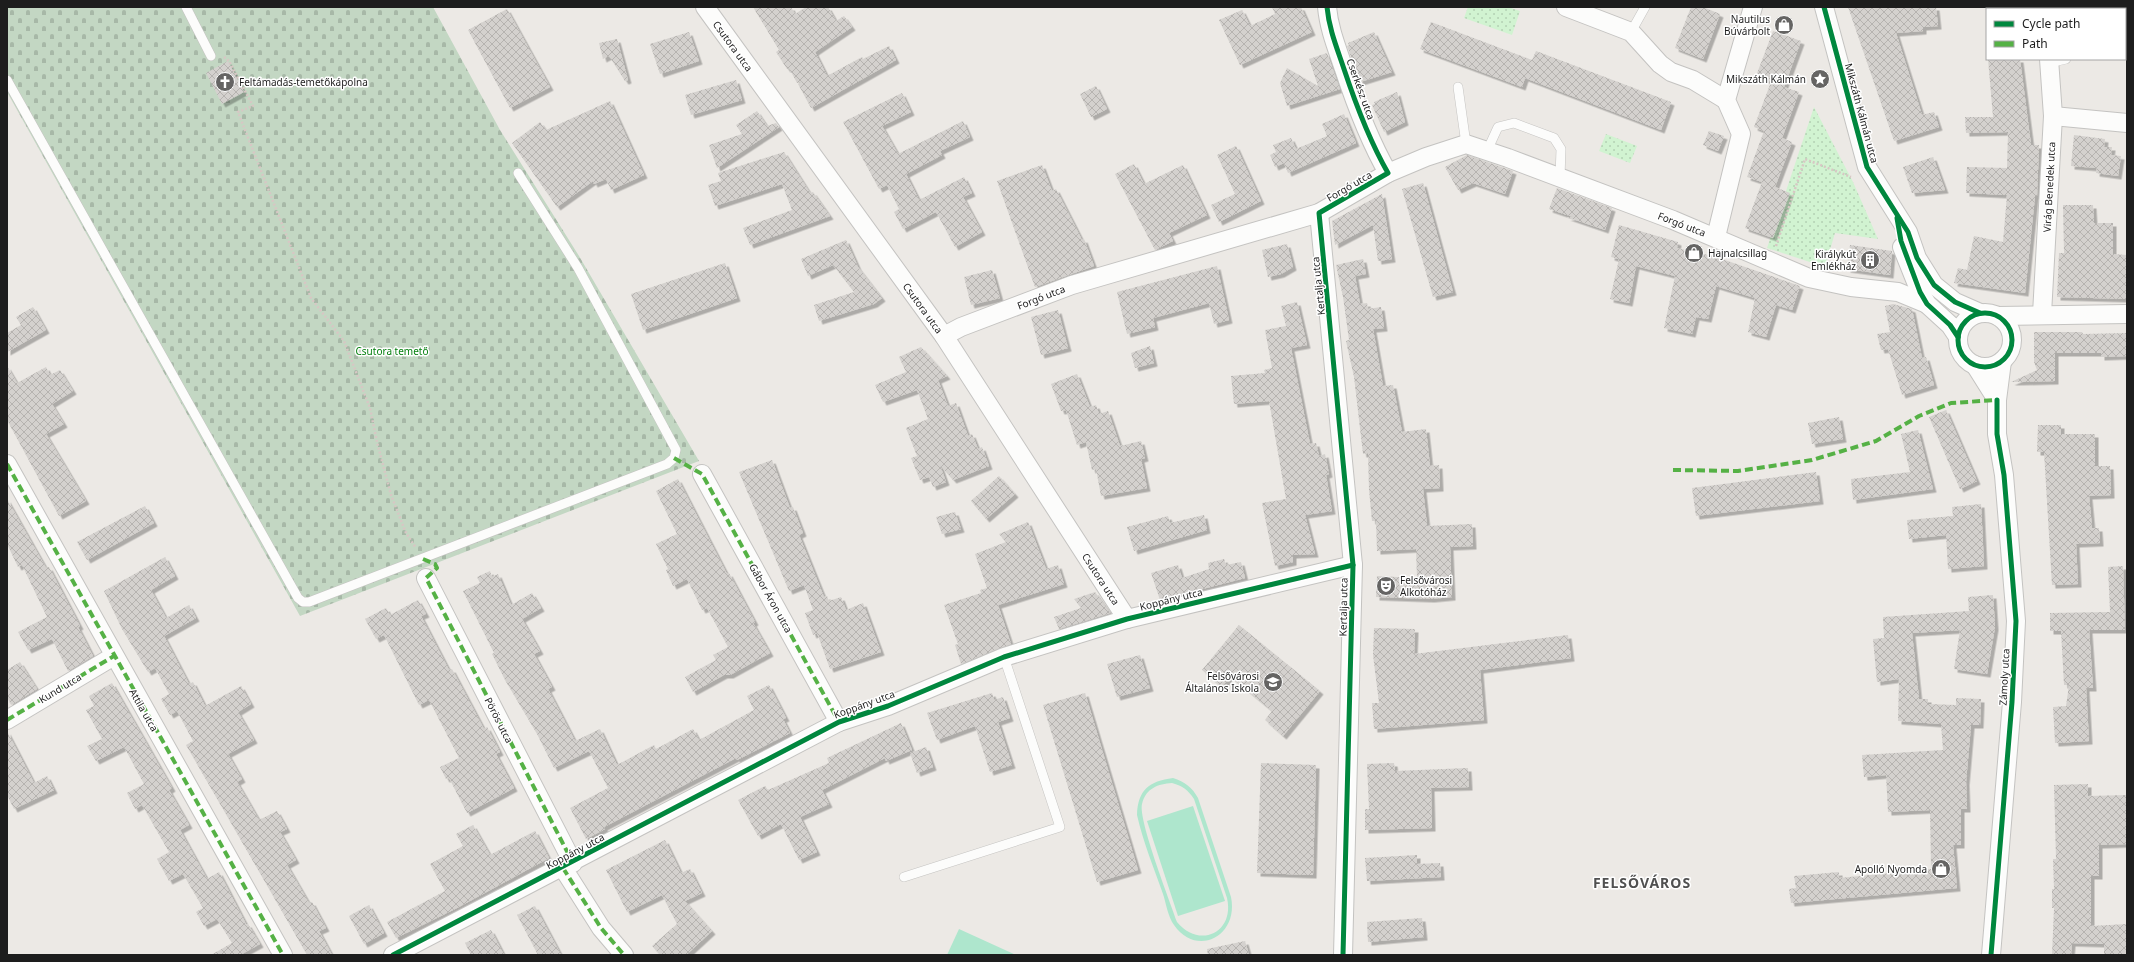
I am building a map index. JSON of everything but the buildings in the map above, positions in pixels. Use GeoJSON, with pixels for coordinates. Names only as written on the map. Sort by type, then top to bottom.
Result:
{"type":"FeatureCollection","features":[{"type":"Feature","properties":{"kind":"street","name":"Csutora utca"},"geometry":{"type":"LineString","coordinates":[[705,7],[944,336],[1127,619]]}},
{"type":"Feature","properties":{"kind":"street","name":"Cserkész utca"},"geometry":{"type":"LineString","coordinates":[[1327,7],[1329,25],[1347,77],[1372,144],[1388,173]]}},
{"type":"Feature","properties":{"kind":"street"},"geometry":{"type":"LineString","coordinates":[[1566,7],[1631,32],[1660,64],[1671,72],[1693,80],[1726,100],[1741,134],[1716,238]]}},
{"type":"Feature","properties":{"kind":"street"},"geometry":{"type":"LineString","coordinates":[[1726,100],[1754,7]]}},
{"type":"Feature","properties":{"kind":"street","name":"Mikszáth Kálmán utca"},"geometry":{"type":"LineString","coordinates":[[1824,7],[1866,167],[1897,218],[1908,232],[1917,258],[1934,285],[1955,302],[1980,313]]}},
{"type":"Feature","properties":{"kind":"street","name":"Virág Benedek utca"},"geometry":{"type":"LineString","coordinates":[[2042,314],[2053,116],[2054,60]]}},
{"type":"Feature","properties":{"kind":"street"},"geometry":{"type":"LineString","coordinates":[[2053,116],[2127,124]]}},
{"type":"Feature","properties":{"kind":"street","name":"Forgó utca"},"geometry":{"type":"LineString","coordinates":[[944,336],[961,327],[1072,285],[1320,213],[1388,173],[1466,144],[1560,177],[1716,238],[1770,262],[1829,283],[1898,292],[1927,304]]}},
{"type":"Feature","properties":{"kind":"street","name":"Kertalja utca"},"geometry":{"type":"LineString","coordinates":[[1320,213],[1353,564],[1344,955]]}},
{"type":"Feature","properties":{"kind":"street","name":"Mikszáth Kálmán utca"},"geometry":{"type":"LineString","coordinates":[[1897,218],[1899,234],[1908,263],[1920,292],[1927,304],[1950,325],[1958,337]]}},
{"type":"Feature","properties":{"kind":"street"},"geometry":{"type":"LineString","coordinates":[[1997,400],[1975,365],[1961,354],[1958,337],[1965,321],[1980,313],[1989,313],[1998,316],[2042,314],[2127,314]]}},
{"type":"Feature","properties":{"kind":"street"},"geometry":{"type":"LineString","coordinates":[[1975,365],[1984,367],[1994,366],[2002,361],[2008,354],[2012,343],[2025,328],[2042,314]]}},
{"type":"Feature","properties":{"kind":"street"},"geometry":{"type":"LineString","coordinates":[[1998,316],[2009,327],[2012,343]]}},
{"type":"Feature","properties":{"kind":"street","name":"Zámoly utca"},"geometry":{"type":"LineString","coordinates":[[1991,955],[2012,702],[2016,621],[2004,475],[1997,434],[1997,400],[2002,361]]}},
{"type":"Feature","properties":{"kind":"street","name":"Attila utca"},"geometry":{"type":"LineString","coordinates":[[7,464],[283,955]]}},
{"type":"Feature","properties":{"kind":"street","name":"Gábor Áron utca"},"geometry":{"type":"LineString","coordinates":[[702,474],[839,722]]}},
{"type":"Feature","properties":{"kind":"street","name":"Koppány utca"},"geometry":{"type":"LineString","coordinates":[[393,955],[568,865],[839,722],[888,706],[1004,657],[1127,619],[1353,564]]}},
{"type":"Feature","properties":{"kind":"street","name":"Pörös utca"},"geometry":{"type":"LineString","coordinates":[[426,578],[568,865],[601,928],[624,955]]}},
{"type":"Feature","properties":{"kind":"street","name":"Kund utca"},"geometry":{"type":"LineString","coordinates":[[7,720],[114,656]]}},
{"type":"Feature","properties":{"kind":"lane"},"geometry":{"type":"LineString","coordinates":[[186,7],[210,56]]}},
{"type":"Feature","properties":{"kind":"lane"},"geometry":{"type":"LineString","coordinates":[[1631,32],[1645,7]]}},
{"type":"Feature","properties":{"kind":"lane"},"geometry":{"type":"LineString","coordinates":[[7,80],[298,598],[303,602],[309,602],[423,559],[667,464],[674,458],[676,450],[578,268],[518,173]]}},
{"type":"Feature","properties":{"kind":"lane"},"geometry":{"type":"LineString","coordinates":[[1458,87],[1466,144]]}},
{"type":"Feature","properties":{"kind":"lane"},"geometry":{"type":"LineString","coordinates":[[1487,151],[1498,127],[1514,124],[1554,138],[1561,149],[1560,177]]}},
{"type":"Feature","properties":{"kind":"lane"},"geometry":{"type":"LineString","coordinates":[[904,877],[1060,827],[1004,657]]}},
{"type":"Feature","properties":{"kind":"path"},"geometry":{"type":"LineString","coordinates":[[210,56],[221,54],[229,61],[254,106],[238,112],[311,298],[344,341],[370,408],[376,442],[391,495],[406,534],[423,559]]}},
{"type":"Feature","properties":{"kind":"path"},"geometry":{"type":"LineString","coordinates":[[1770,262],[1805,159],[1853,177],[1866,167]]}},
{"type":"Feature","properties":{"kind":"green space","name":"Csutora temető"},"geometry":{"type":"Polygon","coordinates":[[[7,7],[433,7],[500,130],[579,256],[699,461],[300,616],[7,92],[7,7]]]}},
{"type":"Feature","properties":{"kind":"green space"},"geometry":{"type":"Polygon","coordinates":[[[1468,7],[1508,7],[1520,11],[1512,35],[1464,18],[1468,7]]]}},
{"type":"Feature","properties":{"kind":"green space"},"geometry":{"type":"Polygon","coordinates":[[[1814,107],[1853,182],[1878,239],[1835,233],[1825,267],[1767,248],[1814,107]]]}},
{"type":"Feature","properties":{"kind":"green space"},"geometry":{"type":"Polygon","coordinates":[[[1606,134],[1637,146],[1630,163],[1599,151],[1606,134]]]}},
{"type":"Feature","properties":{"kind":"green space"},"geometry":{"type":"Polygon","coordinates":[[[1173,778],[1185,783],[1191,788],[1198,798],[1231,897],[1232,911],[1229,922],[1223,932],[1214,938],[1204,941],[1194,940],[1183,935],[1172,922],[1139,825],[1137,815],[1138,806],[1143,793],[1151,784],[1173,778]],[[1162,784],[1153,788],[1146,794],[1142,804],[1142,813],[1149,843],[1177,922],[1186,930],[1195,935],[1205,936],[1220,928],[1226,920],[1228,910],[1227,898],[1194,799],[1190,793],[1176,784],[1162,784]]]}},
{"type":"Feature","properties":{"kind":"green space"},"geometry":{"type":"Polygon","coordinates":[[[1193,806],[1225,901],[1178,916],[1147,821],[1193,806]]]}},
{"type":"Feature","properties":{"kind":"green space"},"geometry":{"type":"Polygon","coordinates":[[[959,929],[1016,955],[947,955],[959,929]]]}},
{"type":"Feature","properties":{"kind":"marked path"},"geometry":{"type":"LineString","coordinates":[[1673,470],[1738,471],[1812,460],[1876,441],[1919,416],[1951,403],[1997,400]]}},
{"type":"Feature","properties":{"kind":"marked path"},"geometry":{"type":"LineString","coordinates":[[674,458],[702,474],[839,722]]}},
{"type":"Feature","properties":{"kind":"marked path"},"geometry":{"type":"LineString","coordinates":[[7,464],[283,955]]}},
{"type":"Feature","properties":{"kind":"marked path"},"geometry":{"type":"LineString","coordinates":[[423,559],[435,564],[437,568],[426,578],[573,863]]}},
{"type":"Feature","properties":{"kind":"marked path"},"geometry":{"type":"LineString","coordinates":[[7,720],[114,656]]}},
{"type":"Feature","properties":{"kind":"marked path"},"geometry":{"type":"LineString","coordinates":[[563,868],[601,928],[624,955]]}},
{"type":"Feature","properties":{"kind":"cycle path"},"geometry":{"type":"LineString","coordinates":[[1327,7],[1334,38],[1353,96],[1363,122],[1388,173],[1319,213],[1353,565],[1343,955]]}},
{"type":"Feature","properties":{"kind":"cycle path"},"geometry":{"type":"LineString","coordinates":[[1824,7],[1867,167],[1908,232],[1917,258],[1934,285],[1955,302],[1980,313]]}},
{"type":"Feature","properties":{"kind":"cycle path"},"geometry":{"type":"LineString","coordinates":[[1897,218],[1901,241],[1920,292],[1927,304],[1950,325],[1958,337]]}},
{"type":"Feature","properties":{"kind":"cycle path"},"geometry":{"type":"LineString","coordinates":[[1980,313],[1990,313],[2000,317],[2008,325],[2012,335],[2012,340],[2012,345],[2008,355],[2000,363],[1990,367],[1980,367],[1970,363],[1962,355],[1958,345],[1958,335],[1962,325],[1970,317],[1980,313]]}},
{"type":"Feature","properties":{"kind":"cycle path"},"geometry":{"type":"LineString","coordinates":[[1991,955],[2012,702],[2016,621],[2004,475],[1997,434],[1997,400]]}},
{"type":"Feature","properties":{"kind":"cycle path"},"geometry":{"type":"LineString","coordinates":[[393,955],[839,722],[888,706],[1004,657],[1127,619],[1353,565]]}},
{"type":"Feature","properties":{"kind":"place","name":"Nautilus Búvárbolt"},"geometry":{"type":"Point","coordinates":[1784,25]}},
{"type":"Feature","properties":{"kind":"place","name":"Mikszáth Kálmán"},"geometry":{"type":"Point","coordinates":[1820,79]}},
{"type":"Feature","properties":{"kind":"place","name":"Feltámadás-temetőkápolna"},"geometry":{"type":"Point","coordinates":[225,82]}},
{"type":"Feature","properties":{"kind":"place","name":"Hajnalcsillag"},"geometry":{"type":"Point","coordinates":[1694,253]}},
{"type":"Feature","properties":{"kind":"place","name":"Királykút Emlékház"},"geometry":{"type":"Point","coordinates":[1870,260]}},
{"type":"Feature","properties":{"kind":"place","name":"Felsővárosi Alkotóház"},"geometry":{"type":"Point","coordinates":[1386,586]}},
{"type":"Feature","properties":{"kind":"place","name":"Felsővárosi Általános Iskola"},"geometry":{"type":"Point","coordinates":[1273,682]}},
{"type":"Feature","properties":{"kind":"place","name":"Apolló Nyomda"},"geometry":{"type":"Point","coordinates":[1941,869]}},
{"type":"Feature","properties":{"kind":"district","name":"FELSŐVÁROS"},"geometry":{"type":"Point","coordinates":[1642,883]}}]}
